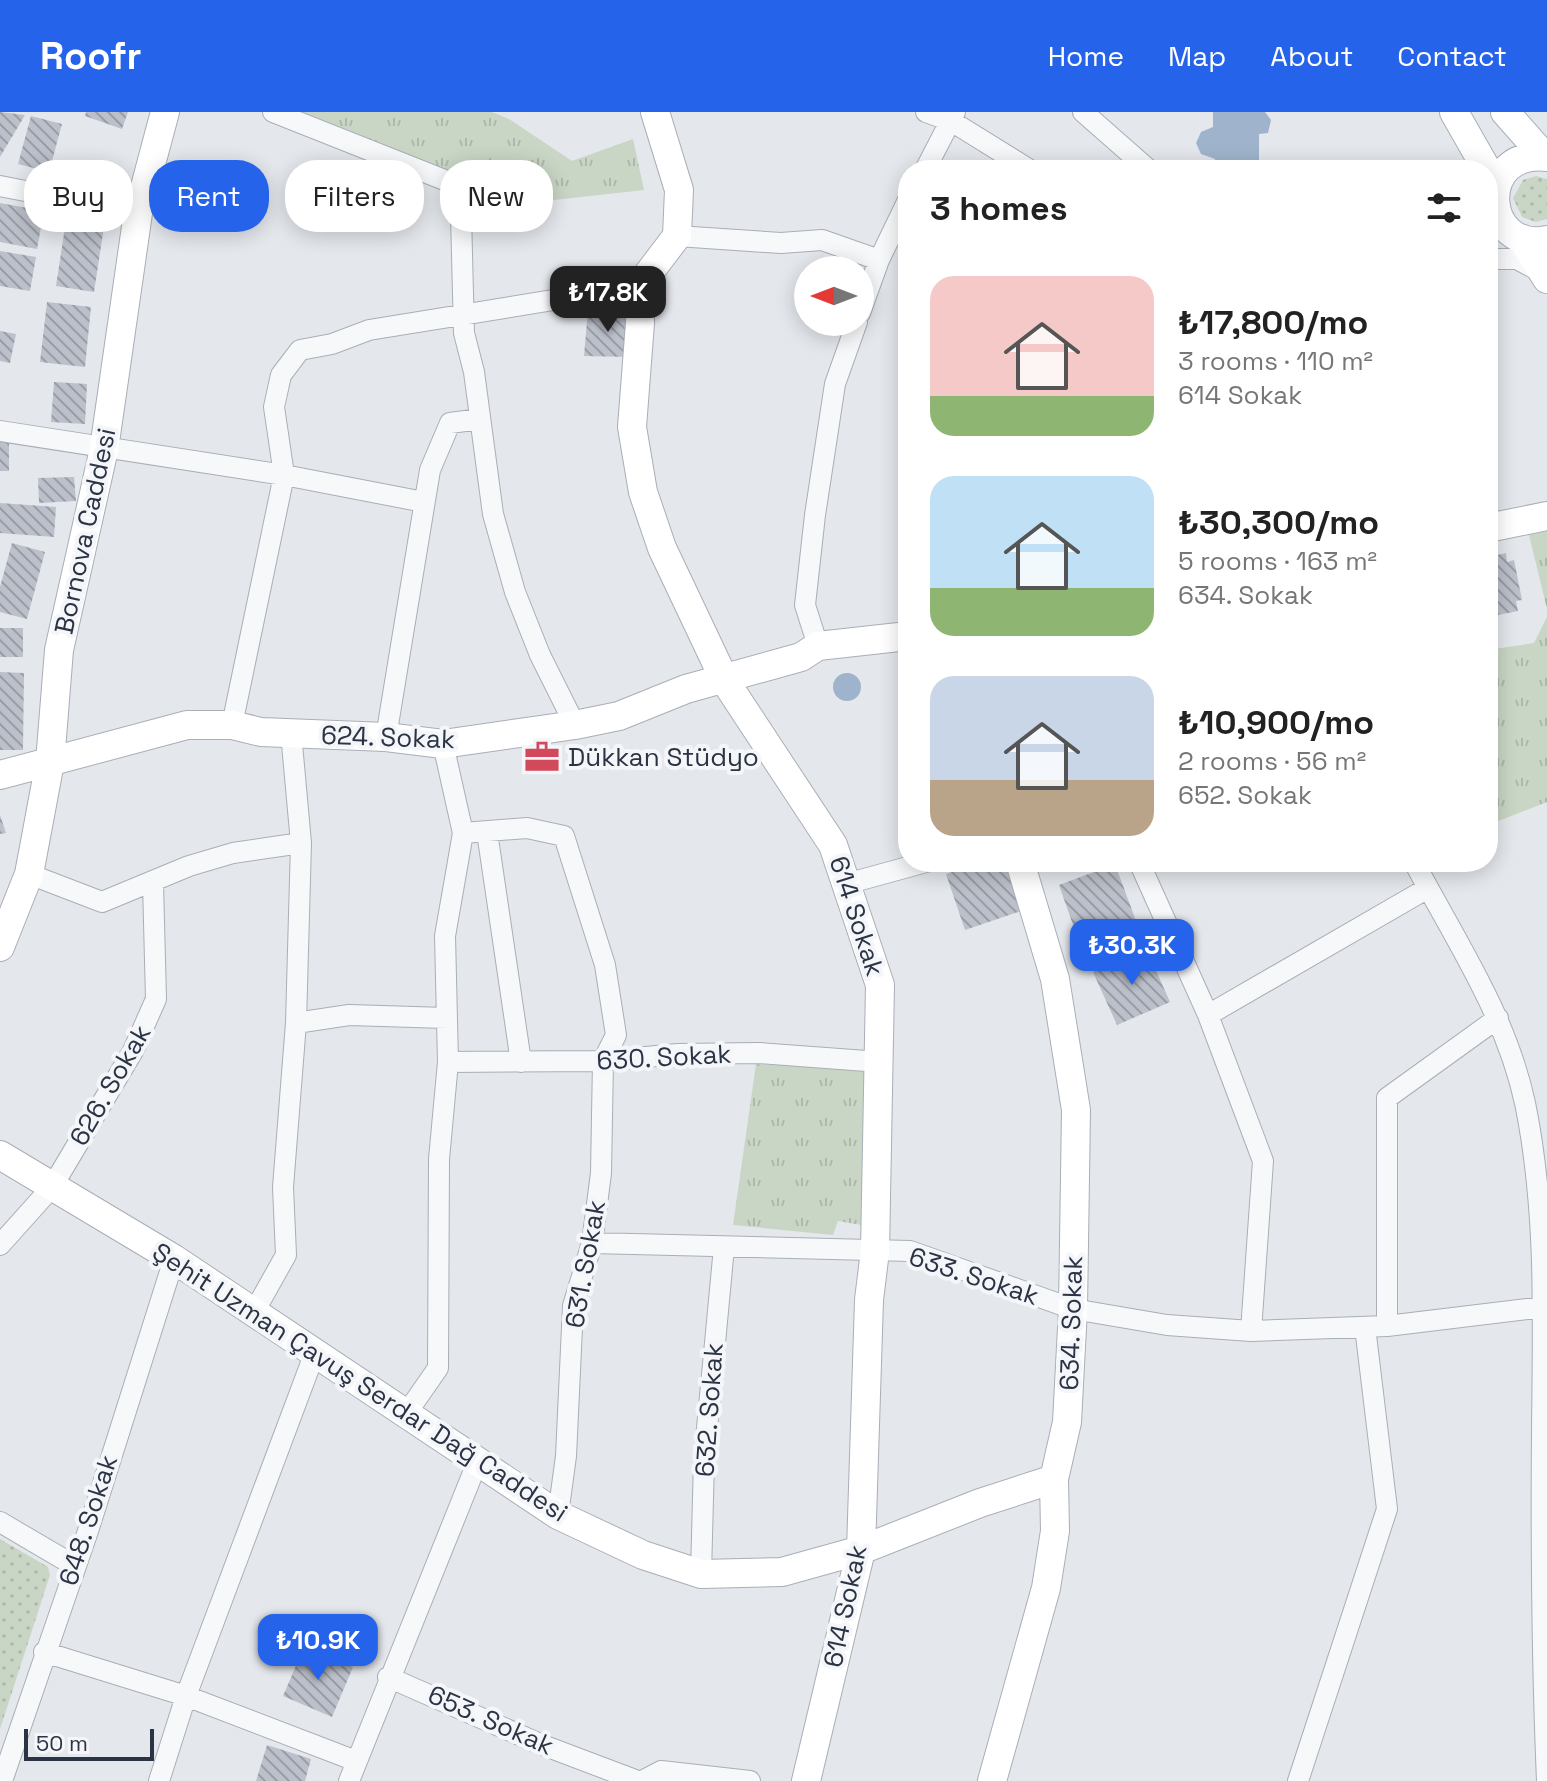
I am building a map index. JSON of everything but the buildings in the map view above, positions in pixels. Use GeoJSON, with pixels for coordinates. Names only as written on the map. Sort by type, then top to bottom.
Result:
{"type":"FeatureCollection","features":[{"type":"Feature","properties":{"kind":"street","name":"Bornova Caddesi"},"geometry":{"type":"LineString","coordinates":[[2,938],[29,874],[50,762],[59,650],[104,449],[138,213],[165,112]]}},
{"type":"Feature","properties":{"kind":"street"},"geometry":{"type":"LineString","coordinates":[[273,112],[452,183],[461,215],[463,314],[493,514],[515,592],[540,655],[575,725]]}},
{"type":"Feature","properties":{"kind":"street"},"geometry":{"type":"LineString","coordinates":[[232,725],[284,475],[274,407],[281,375],[300,350],[332,344],[369,330],[639,286],[677,236],[679,190],[655,112]]}},
{"type":"Feature","properties":{"kind":"street"},"geometry":{"type":"LineString","coordinates":[[926,112],[953,117],[1015,160]]}},
{"type":"Feature","properties":{"kind":"street"},"geometry":{"type":"LineString","coordinates":[[1083,112],[1122,160]]}},
{"type":"Feature","properties":{"kind":"street"},"geometry":{"type":"LineString","coordinates":[[1454,112],[1477,160]]}},
{"type":"Feature","properties":{"kind":"street"},"geometry":{"type":"LineString","coordinates":[[1498,174],[1514,162],[1546,151],[1509,116]]}},
{"type":"Feature","properties":{"kind":"street"},"geometry":{"type":"LineString","coordinates":[[930,160],[953,117]]}},
{"type":"Feature","properties":{"kind":"street"},"geometry":{"type":"LineString","coordinates":[[0,186],[138,213]]}},
{"type":"Feature","properties":{"kind":"street"},"geometry":{"type":"LineString","coordinates":[[1498,205],[1510,232],[1534,239]]}},
{"type":"Feature","properties":{"kind":"street"},"geometry":{"type":"LineString","coordinates":[[874,274],[898,221]]}},
{"type":"Feature","properties":{"kind":"street"},"geometry":{"type":"LineString","coordinates":[[677,236],[781,243],[822,240],[879,260]]}},
{"type":"Feature","properties":{"kind":"street"},"geometry":{"type":"LineString","coordinates":[[1498,254],[1534,239]]}},
{"type":"Feature","properties":{"kind":"street"},"geometry":{"type":"LineString","coordinates":[[1534,239],[1546,277]]}},
{"type":"Feature","properties":{"kind":"street"},"geometry":{"type":"LineString","coordinates":[[1498,258],[1517,259],[1546,277]]}},
{"type":"Feature","properties":{"kind":"street","name":"614 Sokak"},"geometry":{"type":"LineString","coordinates":[[639,286],[640,323],[632,427],[643,492],[662,548],[725,681],[833,845],[880,985],[875,1251],[869,1300],[861,1550],[806,1781]]}},
{"type":"Feature","properties":{"kind":"street"},"geometry":{"type":"LineString","coordinates":[[818,646],[805,605],[835,384],[852,336]]}},
{"type":"Feature","properties":{"kind":"street"},"geometry":{"type":"LineString","coordinates":[[386,737],[430,470],[450,423],[480,419]]}},
{"type":"Feature","properties":{"kind":"street"},"geometry":{"type":"LineString","coordinates":[[0,431],[284,475],[424,502]]}},
{"type":"Feature","properties":{"kind":"street"},"geometry":{"type":"LineString","coordinates":[[1498,526],[1547,516]]}},
{"type":"Feature","properties":{"kind":"street","name":"624. Sokak"},"geometry":{"type":"LineString","coordinates":[[0,775],[187,725],[232,725],[291,733],[386,737],[443,744],[575,725],[619,716],[686,689],[725,681],[801,657],[818,646],[898,637]]}},
{"type":"Feature","properties":{"kind":"street"},"geometry":{"type":"LineString","coordinates":[[254,1312],[286,1255],[283,1187],[296,1023],[301,843],[291,733]]}},
{"type":"Feature","properties":{"kind":"street"},"geometry":{"type":"LineString","coordinates":[[406,1414],[438,1368],[439,1159],[448,1062],[445,936],[463,833],[443,744]]}},
{"type":"Feature","properties":{"kind":"street","name":"631. Sokak"},"geometry":{"type":"LineString","coordinates":[[487,832],[527,828],[564,836],[605,965],[616,1035],[603,1061],[601,1173],[592,1243],[573,1306],[566,1456],[558,1515]]}},
{"type":"Feature","properties":{"kind":"street"},"geometry":{"type":"LineString","coordinates":[[463,833],[487,832],[521,1062]]}},
{"type":"Feature","properties":{"kind":"street"},"geometry":{"type":"LineString","coordinates":[[29,874],[102,902],[189,866],[233,853],[301,843]]}},
{"type":"Feature","properties":{"kind":"street"},"geometry":{"type":"LineString","coordinates":[[846,884],[898,870]]}},
{"type":"Feature","properties":{"kind":"street","name":"634. Sokak"},"geometry":{"type":"LineString","coordinates":[[992,1781],[1046,1588],[1055,1531],[1054,1479],[1067,1422],[1073,1309],[1076,1110],[1055,979],[1023,872]]}},
{"type":"Feature","properties":{"kind":"street"},"geometry":{"type":"LineString","coordinates":[[1144,872],[1208,1015],[1263,1161],[1251,1331]]}},
{"type":"Feature","properties":{"kind":"street"},"geometry":{"type":"LineString","coordinates":[[1419,872],[1498,1018],[1525,1103],[1544,1213],[1540,1615],[1547,1781]]}},
{"type":"Feature","properties":{"kind":"street","name":"626. Sokak"},"geometry":{"type":"LineString","coordinates":[[0,1245],[52,1187],[133,1051],[156,999],[153,883]]}},
{"type":"Feature","properties":{"kind":"street"},"geometry":{"type":"LineString","coordinates":[[1208,1015],[1428,888]]}},
{"type":"Feature","properties":{"kind":"street"},"geometry":{"type":"LineString","coordinates":[[296,1023],[349,1015],[446,1018]]}},
{"type":"Feature","properties":{"kind":"street"},"geometry":{"type":"LineString","coordinates":[[1387,1326],[1387,1098],[1498,1018]]}},
{"type":"Feature","properties":{"kind":"street","name":"630. Sokak"},"geometry":{"type":"LineString","coordinates":[[448,1062],[603,1061],[678,1054],[759,1053],[880,1062]]}},
{"type":"Feature","properties":{"kind":"street","name":"Şehit Uzman Çavuş Serdar Dağ Caddesi"},"geometry":{"type":"LineString","coordinates":[[0,1155],[174,1259],[558,1515],[643,1555],[701,1574],[782,1572],[861,1550],[980,1503],[1054,1479]]}},
{"type":"Feature","properties":{"kind":"street","name":"633. Sokak"},"geometry":{"type":"LineString","coordinates":[[592,1243],[910,1251],[1073,1309],[1167,1325],[1251,1331],[1387,1326],[1543,1307]]}},
{"type":"Feature","properties":{"kind":"street","name":"632. Sokak"},"geometry":{"type":"LineString","coordinates":[[701,1574],[704,1460],[724,1247]]}},
{"type":"Feature","properties":{"kind":"street","name":"648. Sokak"},"geometry":{"type":"LineString","coordinates":[[2,1781],[174,1259]]}},
{"type":"Feature","properties":{"kind":"street"},"geometry":{"type":"LineString","coordinates":[[1298,1781],[1387,1509],[1365,1327]]}},
{"type":"Feature","properties":{"kind":"street"},"geometry":{"type":"LineString","coordinates":[[159,1781],[186,1696],[314,1355]]}},
{"type":"Feature","properties":{"kind":"street"},"geometry":{"type":"LineString","coordinates":[[44,1652],[186,1696],[352,1771],[477,1463]]}},
{"type":"Feature","properties":{"kind":"street"},"geometry":{"type":"LineString","coordinates":[[0,1522],[75,1566]]}},
{"type":"Feature","properties":{"kind":"street","name":"653. Sokak"},"geometry":{"type":"LineString","coordinates":[[388,1677],[540,1744],[640,1781],[661,1771],[750,1781]]}},
{"type":"Feature","properties":{"kind":"green space"},"geometry":{"type":"Polygon","coordinates":[[[287,112],[492,112],[509,119],[572,161],[633,139],[644,190],[553,200],[553,160],[440,160],[440,173],[424,167],[424,160],[407,160],[287,112]]]}},
{"type":"Feature","properties":{"kind":"green space"},"geometry":{"type":"Polygon","coordinates":[[[1536,176],[1547,179],[1547,219],[1536,222],[1522,217],[1513,198],[1523,180],[1536,176]]]}},
{"type":"Feature","properties":{"kind":"green space"},"geometry":{"type":"Polygon","coordinates":[[[1547,531],[1547,609],[1529,535],[1547,531]]]}},
{"type":"Feature","properties":{"kind":"green space"},"geometry":{"type":"Polygon","coordinates":[[[1547,617],[1547,802],[1498,821],[1498,648],[1534,643],[1547,617]]]}},
{"type":"Feature","properties":{"kind":"green space"},"geometry":{"type":"Polygon","coordinates":[[[756,1064],[867,1070],[867,1226],[838,1221],[833,1235],[733,1225],[756,1064]]]}},
{"type":"Feature","properties":{"kind":"green space"},"geometry":{"type":"Polygon","coordinates":[[[0,1539],[48,1567],[50,1575],[0,1729],[0,1539]]]}},
{"type":"Feature","properties":{"kind":"water"},"geometry":{"type":"Polygon","coordinates":[[[1213,112],[1265,112],[1271,120],[1268,133],[1259,134],[1259,160],[1215,160],[1201,154],[1196,143],[1201,132],[1213,127],[1213,112]]]}},
{"type":"Feature","properties":{"kind":"water"},"geometry":{"type":"Polygon","coordinates":[[[847,673],[857,677],[861,687],[857,697],[847,701],[837,697],[833,687],[837,677],[847,673]]]}},
{"type":"Feature","properties":{"kind":"place","name":"Dükkan Stüdyo"},"geometry":{"type":"Point","coordinates":[542,757]}}]}
